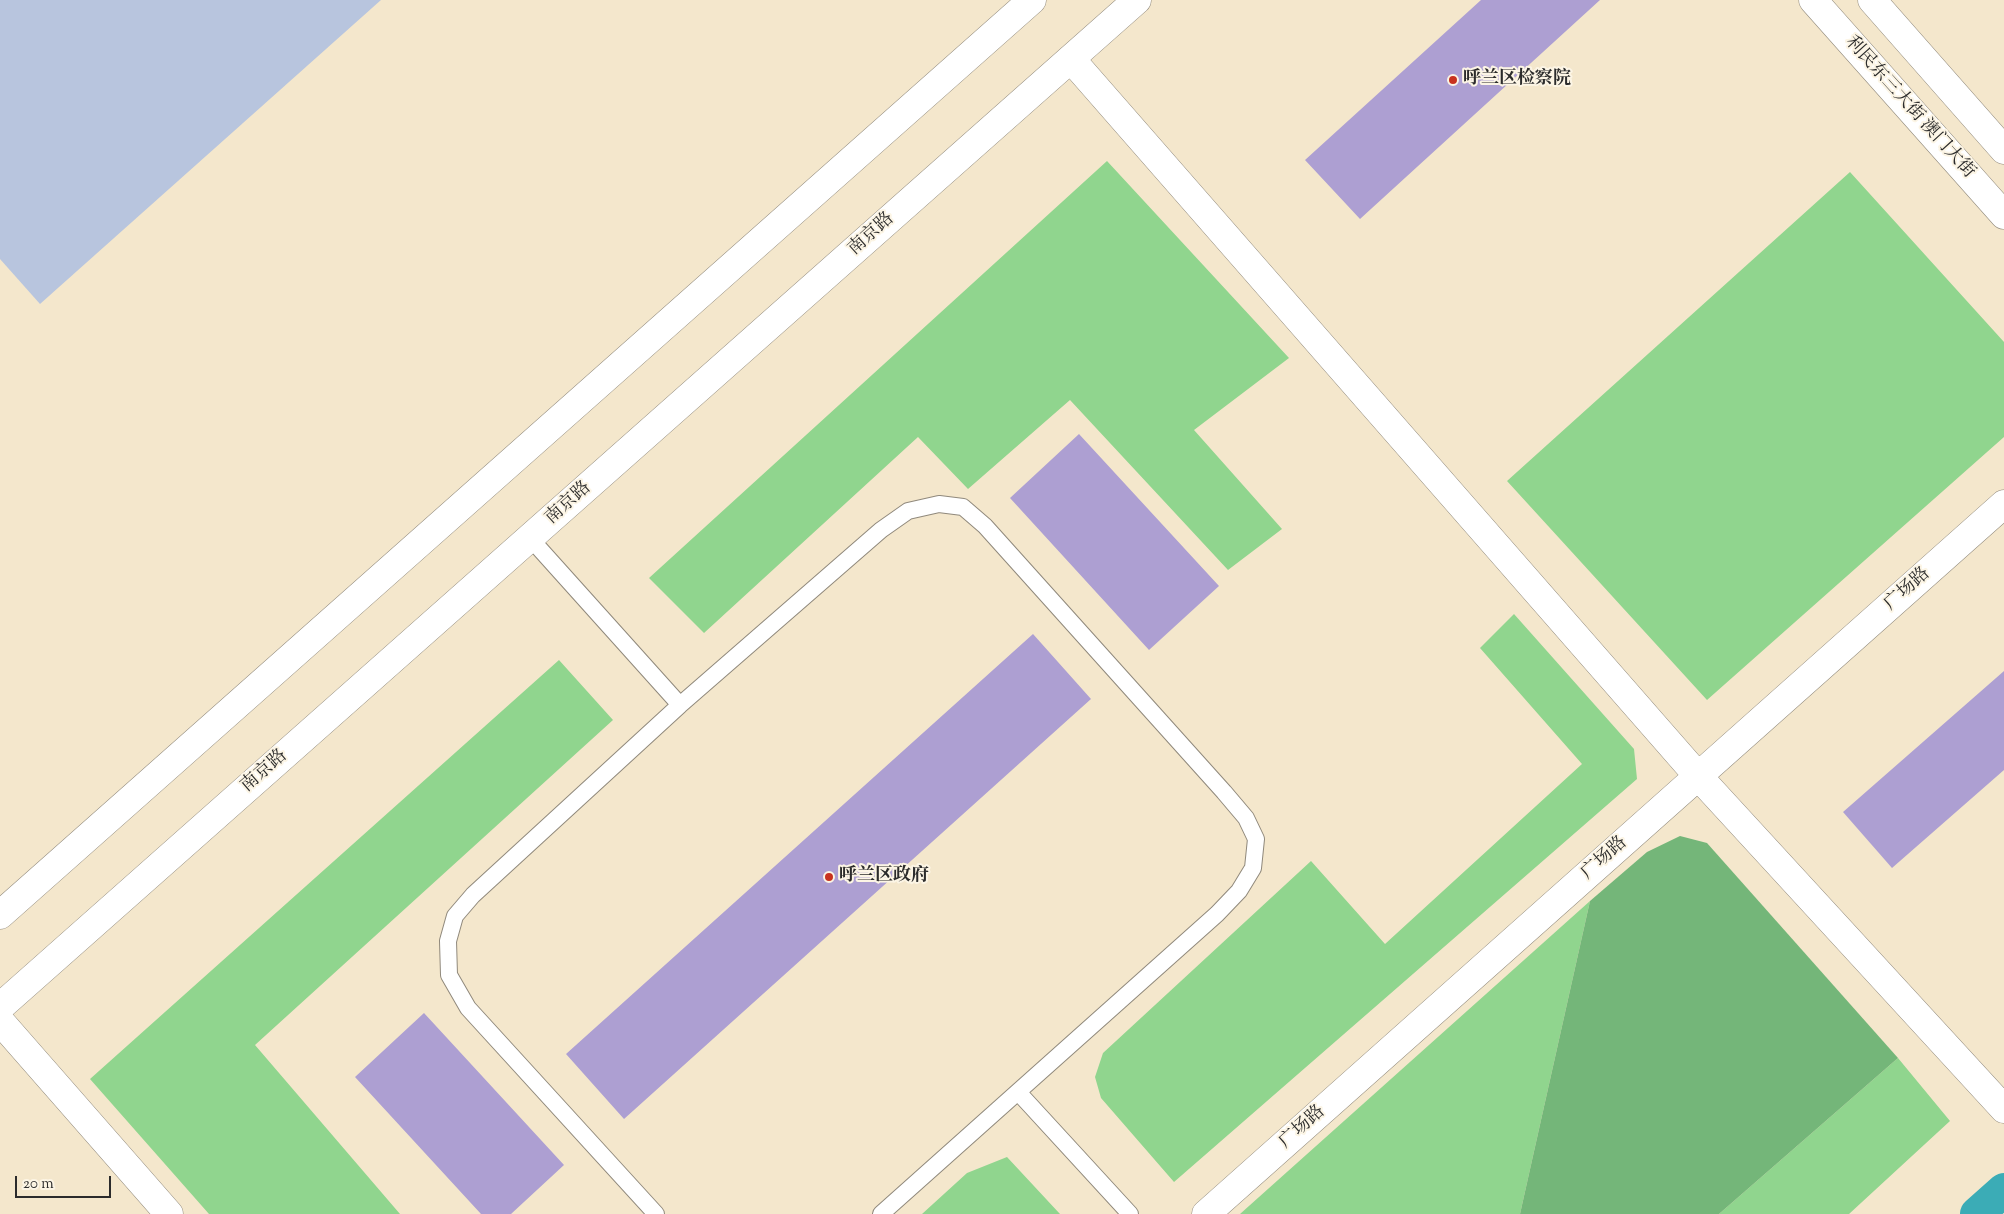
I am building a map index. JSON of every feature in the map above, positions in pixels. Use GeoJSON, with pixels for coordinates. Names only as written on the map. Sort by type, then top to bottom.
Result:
{"type":"FeatureCollection","features":[{"type":"Feature","properties":{"kind":"main road"},"geometry":{"type":"LineString","coordinates":[[0,915],[1032,0]]}},
{"type":"Feature","properties":{"kind":"main road","name":"南京路"},"geometry":{"type":"LineString","coordinates":[[0,1007],[1137,0]]}},
{"type":"Feature","properties":{"kind":"main road","name":"利民东三大街 澳门大街"},"geometry":{"type":"LineString","coordinates":[[1813,0],[2004,215]]}},
{"type":"Feature","properties":{"kind":"main road"},"geometry":{"type":"LineString","coordinates":[[1872,0],[2004,150]]}},
{"type":"Feature","properties":{"kind":"main road"},"geometry":{"type":"LineString","coordinates":[[1071,59],[1698,776],[2004,1109]]}},
{"type":"Feature","properties":{"kind":"main road","name":"广场路"},"geometry":{"type":"LineString","coordinates":[[1206,1214],[2004,504]]}},
{"type":"Feature","properties":{"kind":"main road"},"geometry":{"type":"LineString","coordinates":[[0,1021],[169,1214]]}},
{"type":"Feature","properties":{"kind":"lane"},"geometry":{"type":"LineString","coordinates":[[656,1214],[468,1008],[449,975],[448,941],[455,916],[473,895],[680,706],[881,530],[908,512],[939,504],[962,507],[986,526],[1224,792],[1246,818],[1256,839],[1253,868],[1239,891],[1217,914],[881,1214]]}},
{"type":"Feature","properties":{"kind":"lane"},"geometry":{"type":"LineString","coordinates":[[530,538],[680,706]]}},
{"type":"Feature","properties":{"kind":"lane"},"geometry":{"type":"LineString","coordinates":[[1018,1092],[1130,1214]]}},
{"type":"Feature","properties":{"kind":"shaded area"},"geometry":{"type":"Polygon","coordinates":[[[0,0],[381,0],[40,304],[0,259],[0,0]]]}},
{"type":"Feature","properties":{"kind":"green space"},"geometry":{"type":"Polygon","coordinates":[[[1107,161],[1289,358],[1194,430],[1282,529],[1228,570],[1070,400],[968,489],[918,437],[704,633],[649,578],[1107,161]]]}},
{"type":"Feature","properties":{"kind":"green space"},"geometry":{"type":"Polygon","coordinates":[[[1850,172],[2004,342],[2004,437],[1707,700],[1507,481],[1850,172]]]}},
{"type":"Feature","properties":{"kind":"green space"},"geometry":{"type":"Polygon","coordinates":[[[1514,614],[1634,749],[1637,779],[1174,1182],[1101,1098],[1095,1077],[1103,1053],[1311,861],[1385,944],[1582,764],[1480,648],[1514,614]]]}},
{"type":"Feature","properties":{"kind":"green space"},"geometry":{"type":"Polygon","coordinates":[[[559,660],[613,720],[255,1045],[400,1214],[209,1214],[90,1079],[559,660]]]}},
{"type":"Feature","properties":{"kind":"green space"},"geometry":{"type":"Polygon","coordinates":[[[1680,836],[1707,843],[1898,1058],[1719,1214],[1520,1214],[1590,901],[1647,852],[1680,836]]]}},
{"type":"Feature","properties":{"kind":"green space"},"geometry":{"type":"Polygon","coordinates":[[[1590,901],[1520,1214],[1240,1214],[1590,901]]]}},
{"type":"Feature","properties":{"kind":"green space"},"geometry":{"type":"Polygon","coordinates":[[[1898,1058],[1950,1121],[1849,1214],[1719,1214],[1898,1058]]]}},
{"type":"Feature","properties":{"kind":"green space"},"geometry":{"type":"Polygon","coordinates":[[[1007,1157],[1060,1214],[922,1214],[967,1173],[1007,1157]]]}},
{"type":"Feature","properties":{"kind":"building","name":"呼兰区检察院"},"geometry":{"type":"Polygon","coordinates":[[[1481,0],[1600,0],[1360,219],[1305,160],[1481,0]]]}},
{"type":"Feature","properties":{"kind":"building"},"geometry":{"type":"Polygon","coordinates":[[[1079,434],[1219,586],[1149,650],[1010,498],[1079,434]]]}},
{"type":"Feature","properties":{"kind":"building","name":"呼兰区政府"},"geometry":{"type":"Polygon","coordinates":[[[1033,634],[1091,699],[624,1119],[566,1054],[1033,634]]]}},
{"type":"Feature","properties":{"kind":"building"},"geometry":{"type":"Polygon","coordinates":[[[2004,671],[2004,770],[1892,868],[1843,812],[2004,671]]]}},
{"type":"Feature","properties":{"kind":"building"},"geometry":{"type":"Polygon","coordinates":[[[424,1013],[564,1165],[511,1214],[481,1214],[355,1077],[424,1013]]]}},
{"type":"Feature","properties":{"kind":"waterway"},"geometry":{"type":"LineString","coordinates":[[1977,1214],[2004,1190]]}},
{"type":"Feature","properties":{"kind":"place","name":"呼兰区检察院"},"geometry":{"type":"Point","coordinates":[1453,80]}},
{"type":"Feature","properties":{"kind":"place","name":"呼兰区政府"},"geometry":{"type":"Point","coordinates":[829,877]}}]}
